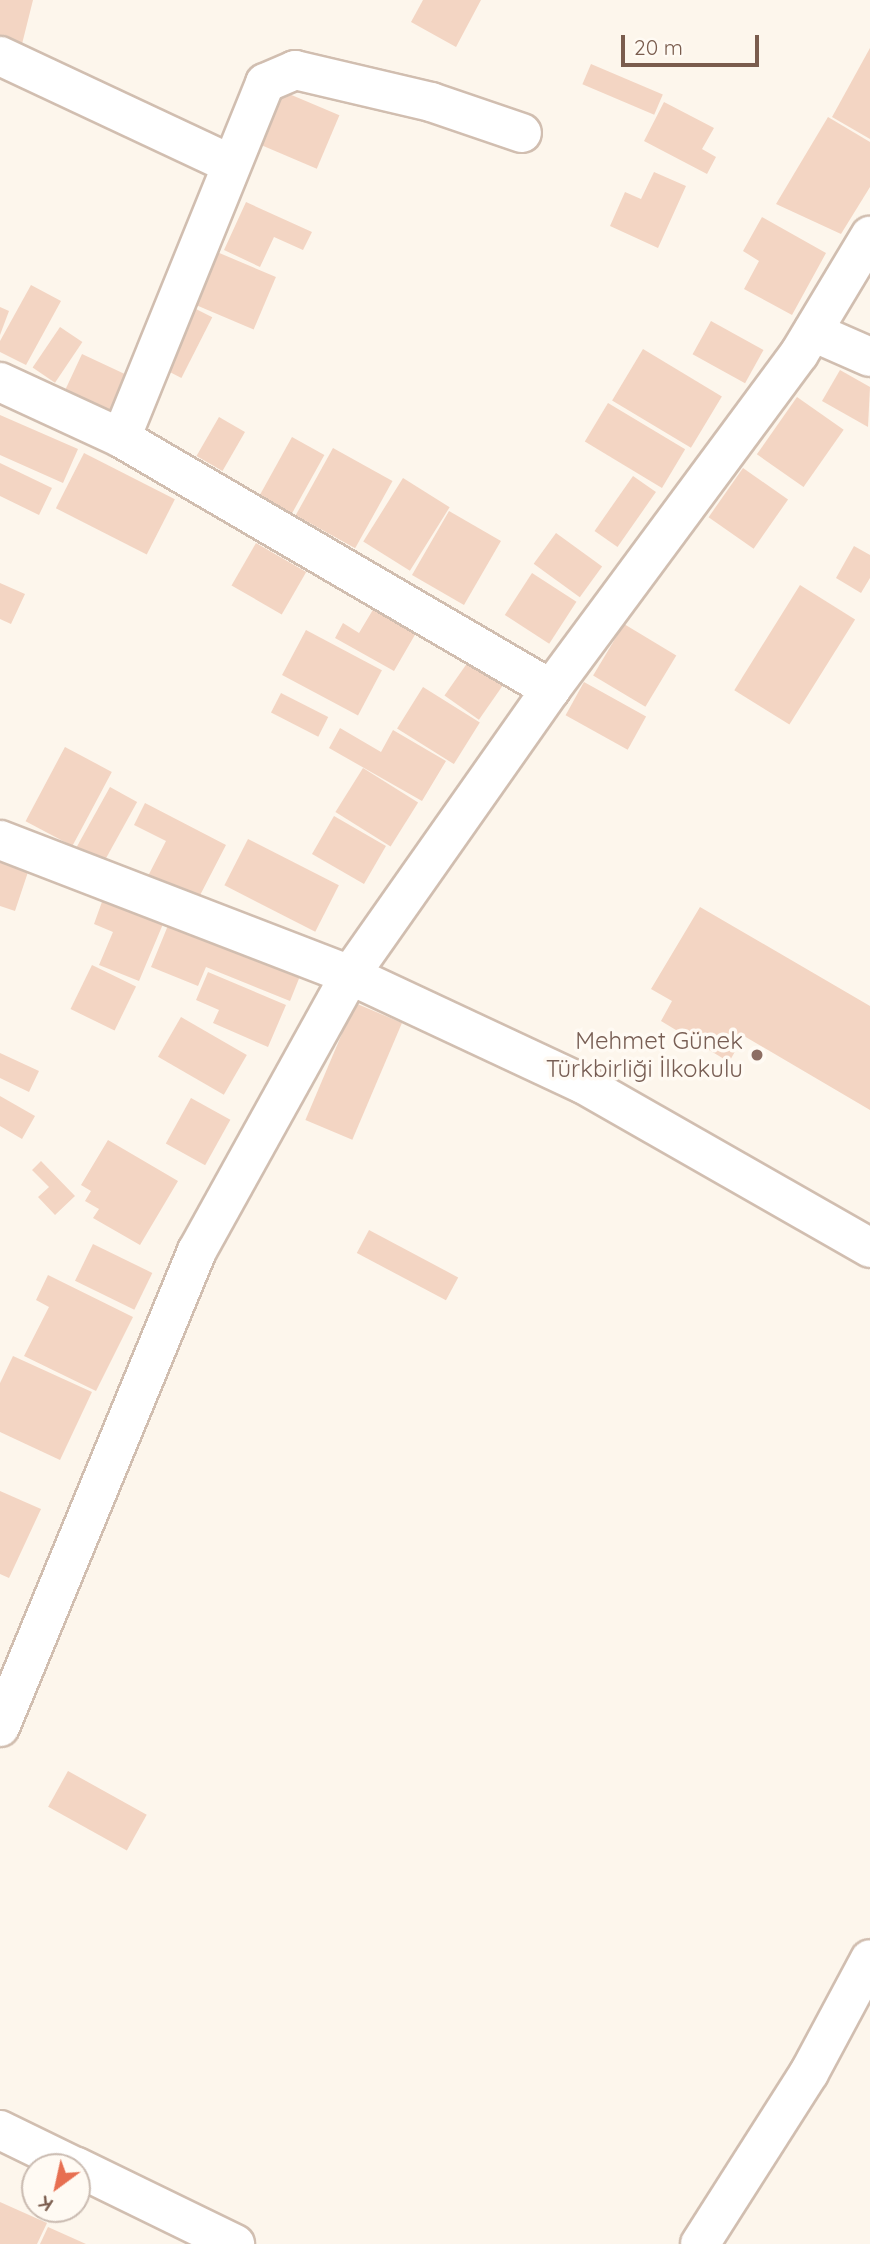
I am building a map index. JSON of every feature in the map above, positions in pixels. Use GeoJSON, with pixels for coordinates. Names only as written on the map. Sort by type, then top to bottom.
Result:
{"type":"FeatureCollection","features":[{"type":"Feature","properties":{"kind":"street"},"geometry":{"type":"LineString","coordinates":[[0,56],[231,164]]}},
{"type":"Feature","properties":{"kind":"street"},"geometry":{"type":"LineString","coordinates":[[121,438],[265,83],[295,70],[431,102],[522,133]]}},
{"type":"Feature","properties":{"kind":"street"},"geometry":{"type":"LineString","coordinates":[[0,1727],[197,1251],[350,975],[551,689],[813,332],[870,236]]}},
{"type":"Feature","properties":{"kind":"street"},"geometry":{"type":"LineString","coordinates":[[813,332],[870,357]]}},
{"type":"Feature","properties":{"kind":"street"},"geometry":{"type":"LineString","coordinates":[[0,382],[121,438],[551,689]]}},
{"type":"Feature","properties":{"kind":"street"},"geometry":{"type":"LineString","coordinates":[[0,840],[350,975],[583,1084],[870,1248]]}},
{"type":"Feature","properties":{"kind":"street"},"geometry":{"type":"LineString","coordinates":[[700,2244],[808,2073],[870,1959]]}},
{"type":"Feature","properties":{"kind":"street"},"geometry":{"type":"LineString","coordinates":[[0,2130],[48,2153]]}},
{"type":"Feature","properties":{"kind":"street"},"geometry":{"type":"LineString","coordinates":[[91,2174],[235,2244]]}},
{"type":"Feature","properties":{"kind":"building"},"geometry":{"type":"Polygon","coordinates":[[[0,0],[33,0],[22,44],[0,38],[0,0]]]}},
{"type":"Feature","properties":{"kind":"building"},"geometry":{"type":"Polygon","coordinates":[[[423,0],[481,0],[456,47],[411,22],[423,0]]]}},
{"type":"Feature","properties":{"kind":"building"},"geometry":{"type":"Polygon","coordinates":[[[870,48],[870,139],[832,117],[870,48]]]}},
{"type":"Feature","properties":{"kind":"building"},"geometry":{"type":"Polygon","coordinates":[[[591,64],[663,94],[654,115],[582,84],[591,64]]]}},
{"type":"Feature","properties":{"kind":"building"},"geometry":{"type":"Polygon","coordinates":[[[275,88],[339,115],[317,169],[252,141],[275,88]]]}},
{"type":"Feature","properties":{"kind":"building"},"geometry":{"type":"Polygon","coordinates":[[[664,102],[714,128],[702,149],[716,157],[707,174],[644,141],[664,102]]]}},
{"type":"Feature","properties":{"kind":"building"},"geometry":{"type":"Polygon","coordinates":[[[828,117],[870,142],[870,187],[841,234],[776,204],[828,117]]]}},
{"type":"Feature","properties":{"kind":"building"},"geometry":{"type":"Polygon","coordinates":[[[654,172],[686,186],[658,248],[610,226],[625,192],[641,199],[654,172]]]}},
{"type":"Feature","properties":{"kind":"building"},"geometry":{"type":"Polygon","coordinates":[[[246,202],[312,232],[303,250],[274,237],[260,267],[224,250],[246,202]]]}},
{"type":"Feature","properties":{"kind":"building"},"geometry":{"type":"Polygon","coordinates":[[[762,217],[826,253],[792,315],[744,289],[759,261],[743,251],[762,217]]]}},
{"type":"Feature","properties":{"kind":"building"},"geometry":{"type":"Polygon","coordinates":[[[217,252],[276,277],[254,329],[195,304],[217,252]]]}},
{"type":"Feature","properties":{"kind":"building"},"geometry":{"type":"Polygon","coordinates":[[[31,285],[61,301],[26,365],[0,352],[0,341],[31,285]]]}},
{"type":"Feature","properties":{"kind":"building"},"geometry":{"type":"Polygon","coordinates":[[[190,306],[212,317],[181,378],[159,367],[190,306]]]}},
{"type":"Feature","properties":{"kind":"building"},"geometry":{"type":"Polygon","coordinates":[[[0,307],[9,311],[0,335],[0,307]]]}},
{"type":"Feature","properties":{"kind":"building"},"geometry":{"type":"Polygon","coordinates":[[[711,321],[763,350],[745,383],[693,354],[711,321]]]}},
{"type":"Feature","properties":{"kind":"building"},"geometry":{"type":"Polygon","coordinates":[[[60,327],[82,342],[55,383],[33,368],[60,327]]]}},
{"type":"Feature","properties":{"kind":"building"},"geometry":{"type":"Polygon","coordinates":[[[643,349],[722,396],[691,448],[612,400],[643,349]]]}},
{"type":"Feature","properties":{"kind":"building"},"geometry":{"type":"Polygon","coordinates":[[[82,354],[133,378],[114,418],[63,395],[82,354]]]}},
{"type":"Feature","properties":{"kind":"building"},"geometry":{"type":"Polygon","coordinates":[[[840,370],[870,387],[868,427],[822,401],[840,370]]]}},
{"type":"Feature","properties":{"kind":"building"},"geometry":{"type":"Polygon","coordinates":[[[797,397],[844,430],[804,487],[757,454],[797,397]]]}},
{"type":"Feature","properties":{"kind":"building"},"geometry":{"type":"Polygon","coordinates":[[[608,403],[685,449],[662,488],[585,442],[608,403]]]}},
{"type":"Feature","properties":{"kind":"building"},"geometry":{"type":"Polygon","coordinates":[[[0,415],[78,449],[63,483],[0,455],[0,415]]]}},
{"type":"Feature","properties":{"kind":"building"},"geometry":{"type":"Polygon","coordinates":[[[219,417],[245,432],[222,471],[196,456],[219,417]]]}},
{"type":"Feature","properties":{"kind":"building"},"geometry":{"type":"Polygon","coordinates":[[[292,437],[324,455],[290,516],[258,498],[292,437]]]}},
{"type":"Feature","properties":{"kind":"building"},"geometry":{"type":"Polygon","coordinates":[[[333,448],[392,481],[355,548],[296,515],[333,448]]]}},
{"type":"Feature","properties":{"kind":"building"},"geometry":{"type":"Polygon","coordinates":[[[84,453],[175,499],[147,555],[56,508],[84,453]]]}},
{"type":"Feature","properties":{"kind":"building"},"geometry":{"type":"Polygon","coordinates":[[[0,463],[52,488],[39,515],[0,496],[0,463]]]}},
{"type":"Feature","properties":{"kind":"building"},"geometry":{"type":"Polygon","coordinates":[[[743,468],[788,500],[754,549],[709,517],[743,468]]]}},
{"type":"Feature","properties":{"kind":"building"},"geometry":{"type":"Polygon","coordinates":[[[633,476],[656,492],[618,547],[595,531],[633,476]]]}},
{"type":"Feature","properties":{"kind":"building"},"geometry":{"type":"Polygon","coordinates":[[[403,478],[450,507],[410,571],[363,542],[403,478]]]}},
{"type":"Feature","properties":{"kind":"building"},"geometry":{"type":"Polygon","coordinates":[[[449,511],[501,541],[464,605],[412,575],[449,511]]]}},
{"type":"Feature","properties":{"kind":"building"},"geometry":{"type":"Polygon","coordinates":[[[556,533],[602,567],[580,597],[534,564],[556,533]]]}},
{"type":"Feature","properties":{"kind":"building"},"geometry":{"type":"Polygon","coordinates":[[[256,543],[306,572],[282,614],[232,585],[256,543]]]}},
{"type":"Feature","properties":{"kind":"building"},"geometry":{"type":"Polygon","coordinates":[[[854,546],[870,555],[870,578],[861,593],[836,578],[854,546]]]}},
{"type":"Feature","properties":{"kind":"building"},"geometry":{"type":"Polygon","coordinates":[[[532,573],[576,602],[549,644],[505,615],[532,573]]]}},
{"type":"Feature","properties":{"kind":"building"},"geometry":{"type":"Polygon","coordinates":[[[0,583],[25,594],[11,624],[0,619],[0,583]]]}},
{"type":"Feature","properties":{"kind":"building"},"geometry":{"type":"Polygon","coordinates":[[[800,585],[855,619],[789,725],[734,690],[800,585]]]}},
{"type":"Feature","properties":{"kind":"building"},"geometry":{"type":"Polygon","coordinates":[[[374,608],[416,633],[394,671],[335,638],[343,623],[359,633],[374,608]]]}},
{"type":"Feature","properties":{"kind":"building"},"geometry":{"type":"Polygon","coordinates":[[[624,624],[676,655],[645,707],[593,675],[624,624]]]}},
{"type":"Feature","properties":{"kind":"building"},"geometry":{"type":"Polygon","coordinates":[[[306,630],[382,670],[358,715],[282,675],[306,630]]]}},
{"type":"Feature","properties":{"kind":"building"},"geometry":{"type":"Polygon","coordinates":[[[468,662],[502,686],[479,720],[444,696],[468,662]]]}},
{"type":"Feature","properties":{"kind":"building"},"geometry":{"type":"Polygon","coordinates":[[[584,682],[646,716],[628,750],[566,715],[584,682]]]}},
{"type":"Feature","properties":{"kind":"building"},"geometry":{"type":"Polygon","coordinates":[[[423,687],[480,723],[454,764],[397,729],[423,687]]]}},
{"type":"Feature","properties":{"kind":"building"},"geometry":{"type":"Polygon","coordinates":[[[281,693],[328,717],[318,737],[271,713],[281,693]]]}},
{"type":"Feature","properties":{"kind":"building"},"geometry":{"type":"Polygon","coordinates":[[[340,728],[381,752],[393,730],[446,761],[422,801],[329,748],[340,728]]]}},
{"type":"Feature","properties":{"kind":"building"},"geometry":{"type":"Polygon","coordinates":[[[65,747],[112,772],[72,846],[26,821],[65,747]]]}},
{"type":"Feature","properties":{"kind":"building"},"geometry":{"type":"Polygon","coordinates":[[[363,768],[418,802],[391,847],[335,812],[363,768]]]}},
{"type":"Feature","properties":{"kind":"building"},"geometry":{"type":"Polygon","coordinates":[[[110,787],[137,802],[104,862],[77,847],[110,787]]]}},
{"type":"Feature","properties":{"kind":"building"},"geometry":{"type":"Polygon","coordinates":[[[145,803],[226,845],[196,903],[147,878],[166,841],[134,825],[145,803]]]}},
{"type":"Feature","properties":{"kind":"building"},"geometry":{"type":"Polygon","coordinates":[[[334,816],[386,846],[364,884],[312,854],[334,816]]]}},
{"type":"Feature","properties":{"kind":"building"},"geometry":{"type":"Polygon","coordinates":[[[248,839],[339,885],[315,932],[224,885],[248,839]]]}},
{"type":"Feature","properties":{"kind":"building"},"geometry":{"type":"Polygon","coordinates":[[[0,856],[30,866],[15,911],[0,906],[0,856]]]}},
{"type":"Feature","properties":{"kind":"building"},"geometry":{"type":"Polygon","coordinates":[[[103,899],[163,924],[139,981],[99,965],[113,932],[94,924],[103,899]]]}},
{"type":"Feature","properties":{"kind":"building"},"geometry":{"type":"Polygon","coordinates":[[[700,907],[870,1006],[870,1110],[744,1036],[729,1062],[661,1021],[672,1001],[651,989],[700,907]]]}},
{"type":"Feature","properties":{"kind":"building"},"geometry":{"type":"Polygon","coordinates":[[[169,923],[300,976],[290,1001],[206,967],[198,986],[151,967],[169,923]]]}},
{"type":"Feature","properties":{"kind":"building"},"geometry":{"type":"Polygon","coordinates":[[[92,965],[136,986],[115,1031],[71,1009],[92,965]]]}},
{"type":"Feature","properties":{"kind":"building"},"geometry":{"type":"Polygon","coordinates":[[[208,972],[286,1005],[268,1047],[213,1023],[219,1010],[196,1000],[208,972]]]}},
{"type":"Feature","properties":{"kind":"building"},"geometry":{"type":"Polygon","coordinates":[[[355,1003],[402,1023],[352,1140],[305,1120],[355,1003]]]}},
{"type":"Feature","properties":{"kind":"building"},"geometry":{"type":"Polygon","coordinates":[[[181,1017],[247,1055],[224,1095],[158,1057],[181,1017]]]}},
{"type":"Feature","properties":{"kind":"building"},"geometry":{"type":"Polygon","coordinates":[[[0,1053],[39,1071],[29,1092],[0,1078],[0,1053]]]}},
{"type":"Feature","properties":{"kind":"building"},"geometry":{"type":"Polygon","coordinates":[[[0,1096],[35,1116],[22,1139],[0,1126],[0,1096]]]}},
{"type":"Feature","properties":{"kind":"building"},"geometry":{"type":"Polygon","coordinates":[[[191,1098],[230,1120],[205,1165],[166,1143],[191,1098]]]}},
{"type":"Feature","properties":{"kind":"building"},"geometry":{"type":"Polygon","coordinates":[[[108,1140],[178,1181],[140,1245],[93,1218],[99,1209],[85,1201],[91,1191],[81,1185],[108,1140]]]}},
{"type":"Feature","properties":{"kind":"building"},"geometry":{"type":"Polygon","coordinates":[[[41,1161],[75,1196],[55,1215],[38,1197],[49,1187],[32,1170],[41,1161]]]}},
{"type":"Feature","properties":{"kind":"building"},"geometry":{"type":"Polygon","coordinates":[[[369,1230],[458,1277],[446,1300],[357,1253],[369,1230]]]}},
{"type":"Feature","properties":{"kind":"building"},"geometry":{"type":"Polygon","coordinates":[[[93,1244],[152,1273],[134,1310],[75,1281],[93,1244]]]}},
{"type":"Feature","properties":{"kind":"building"},"geometry":{"type":"Polygon","coordinates":[[[48,1275],[133,1317],[96,1391],[24,1356],[49,1307],[36,1300],[48,1275]]]}},
{"type":"Feature","properties":{"kind":"building"},"geometry":{"type":"Polygon","coordinates":[[[13,1356],[92,1392],[60,1460],[0,1432],[0,1383],[13,1356]]]}},
{"type":"Feature","properties":{"kind":"building"},"geometry":{"type":"Polygon","coordinates":[[[0,1491],[41,1509],[9,1578],[0,1574],[0,1491]]]}},
{"type":"Feature","properties":{"kind":"building"},"geometry":{"type":"Polygon","coordinates":[[[68,1771],[147,1815],[127,1850],[48,1807],[68,1771]]]}},
{"type":"Feature","properties":{"kind":"building"},"geometry":{"type":"Polygon","coordinates":[[[0,2202],[21,2211],[21,2223],[47,2223],[37,2244],[0,2244],[0,2202]]]}},
{"type":"Feature","properties":{"kind":"building"},"geometry":{"type":"Polygon","coordinates":[[[48,2227],[86,2244],[40,2244],[48,2227]]]}},
{"type":"Feature","properties":{"kind":"place","name":"Mehmet Günek Türkbirliği İlkokulu"},"geometry":{"type":"Point","coordinates":[757,1055]}}]}
